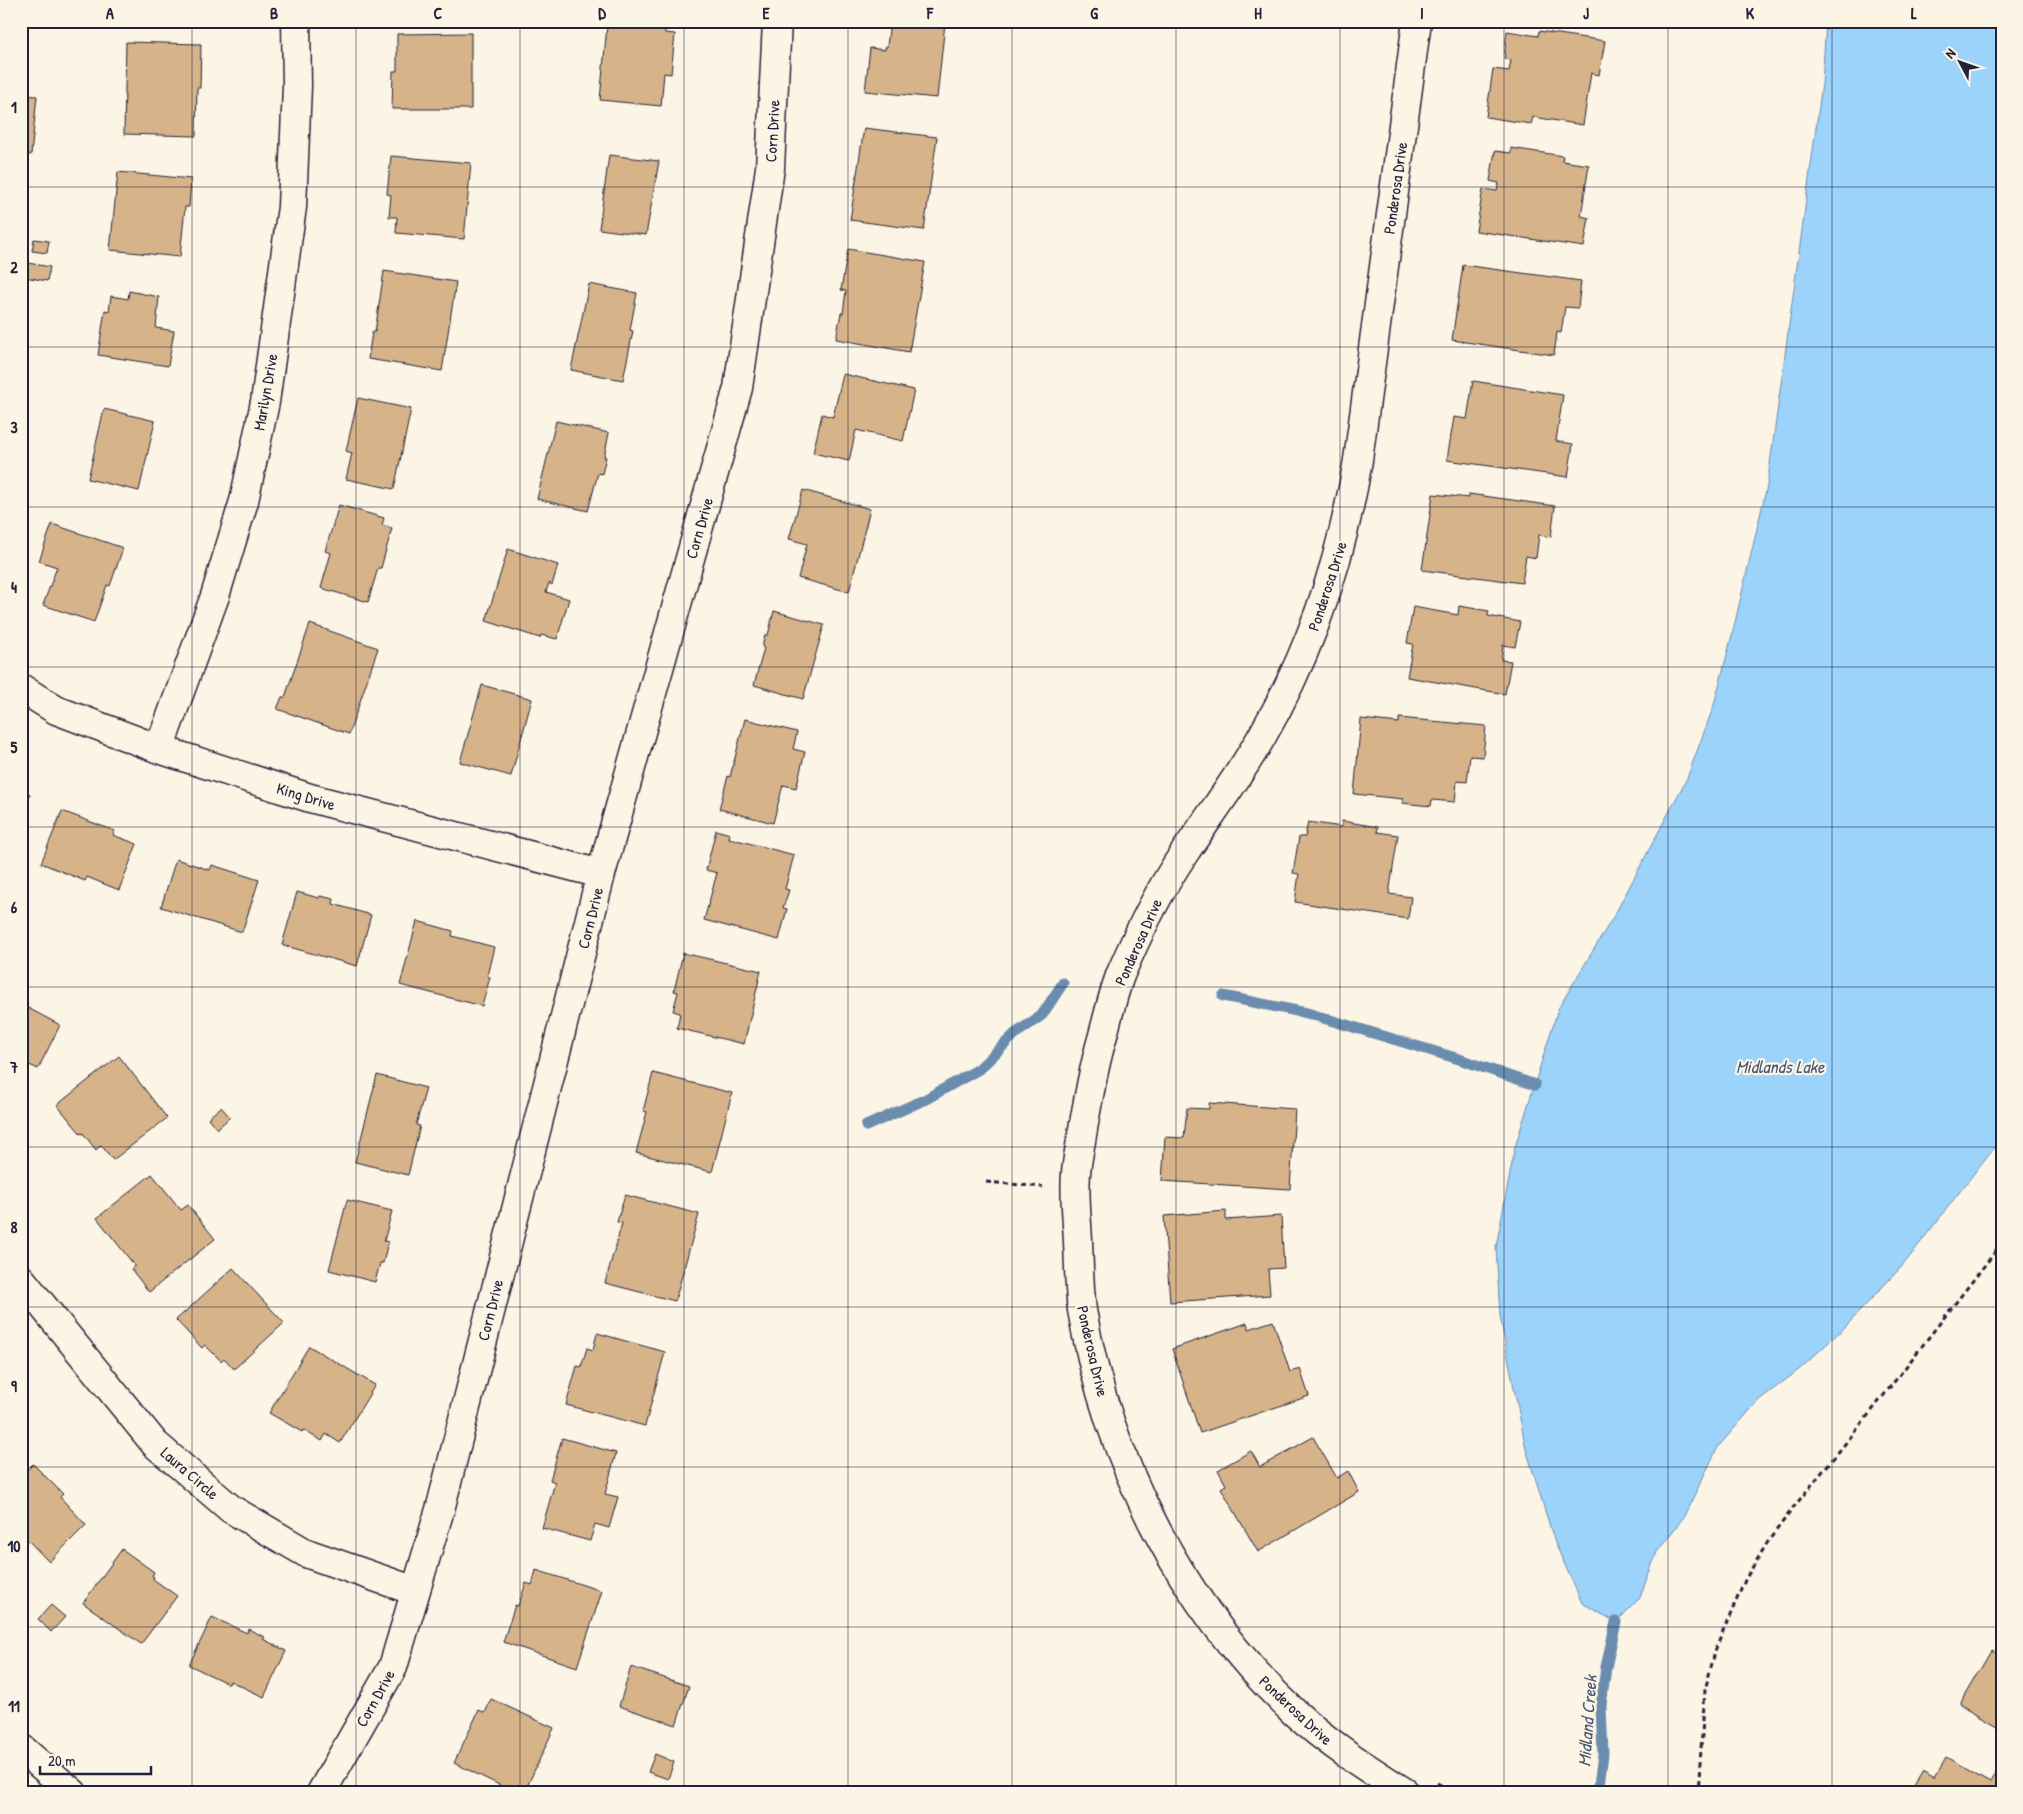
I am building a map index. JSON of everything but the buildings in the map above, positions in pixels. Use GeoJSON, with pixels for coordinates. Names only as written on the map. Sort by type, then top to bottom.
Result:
{"type":"FeatureCollection","features":[{"type":"Feature","properties":{"kind":"street","name":"Marilyn Drive"},"geometry":{"type":"LineString","coordinates":[[159,749],[215,596],[244,501],[265,402],[292,207],[297,86],[296,21]]}},
{"type":"Feature","properties":{"kind":"street","name":"Corn Drive"},"geometry":{"type":"LineString","coordinates":[[321,1793],[393,1667],[441,1506],[601,874],[738,388],[770,168],[777,21]]}},
{"type":"Feature","properties":{"kind":"street","name":"Ponderosa Drive"},"geometry":{"type":"LineString","coordinates":[[1406,1793],[1331,1744],[1295,1712],[1261,1678],[1213,1619],[1172,1560],[1129,1474],[1094,1366],[1082,1307],[1076,1174],[1092,1075],[1120,978],[1160,892],[1184,854],[1225,797],[1286,693],[1326,597],[1351,507],[1417,21]]}},
{"type":"Feature","properties":{"kind":"street","name":"King Drive"},"geometry":{"type":"LineString","coordinates":[[21,688],[56,710],[159,749],[310,798],[601,874]]}},
{"type":"Feature","properties":{"kind":"street","name":"Laura Circle"},"geometry":{"type":"LineString","coordinates":[[21,1279],[155,1444],[231,1509],[306,1553],[415,1591]]}},
{"type":"Feature","properties":{"kind":"street"},"geometry":{"type":"LineString","coordinates":[[21,1748],[73,1793]]}},
{"type":"Feature","properties":{"kind":"path"},"geometry":{"type":"LineString","coordinates":[[1698,1793],[1699,1755],[1705,1690],[1716,1648],[1746,1578],[1769,1540],[1797,1503],[1870,1413],[2002,1243]]}},
{"type":"Feature","properties":{"kind":"path"},"geometry":{"type":"LineString","coordinates":[[1430,1779],[1456,1793]]}},
{"type":"Feature","properties":{"kind":"water","name":"Midlands Lake"},"geometry":{"type":"Polygon","coordinates":[[[1826,21],[2002,21],[2002,1137],[1904,1264],[1846,1326],[1800,1369],[1759,1400],[1718,1447],[1683,1518],[1657,1552],[1639,1599],[1616,1622],[1582,1603],[1555,1543],[1526,1449],[1500,1316],[1496,1247],[1515,1147],[1558,1009],[1615,914],[1687,778],[1714,705],[1767,486],[1822,84],[1826,21]]]}},
{"type":"Feature","properties":{"kind":"waterway"},"geometry":{"type":"LineString","coordinates":[[866,1126],[926,1099],[979,1069],[1015,1034],[1042,1015],[1063,983]]}},
{"type":"Feature","properties":{"kind":"waterway"},"geometry":{"type":"LineString","coordinates":[[1223,996],[1307,1013],[1459,1059],[1535,1085]]}},
{"type":"Feature","properties":{"kind":"waterway","name":"Midland Creek"},"geometry":{"type":"LineString","coordinates":[[1598,1793],[1603,1754],[1601,1706],[1606,1667],[1616,1622]]}}]}
